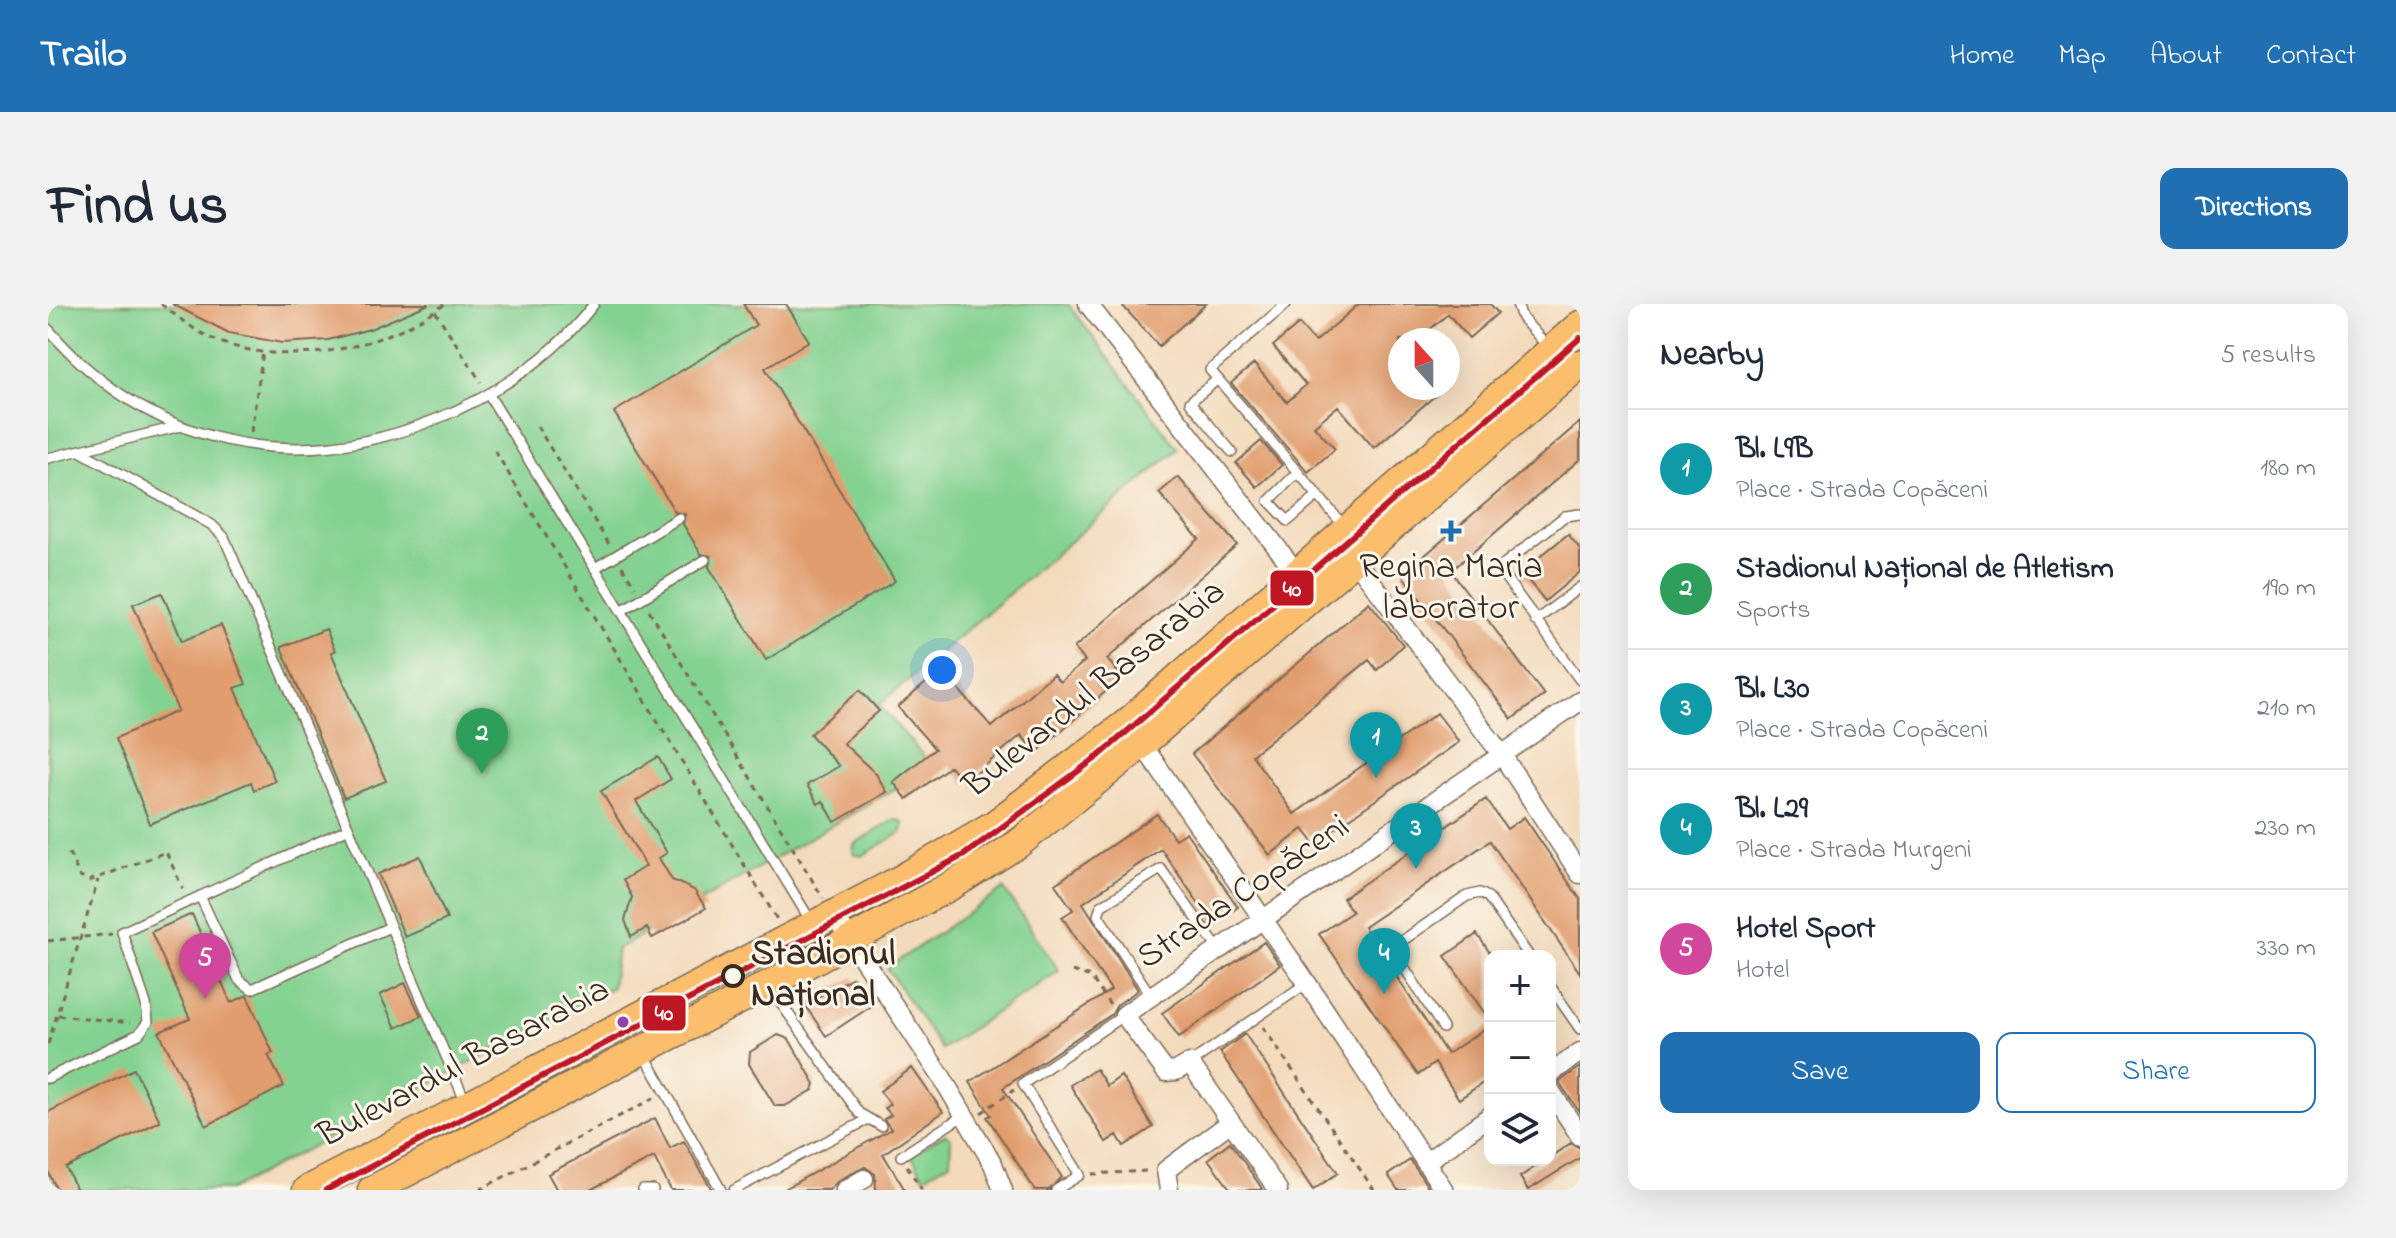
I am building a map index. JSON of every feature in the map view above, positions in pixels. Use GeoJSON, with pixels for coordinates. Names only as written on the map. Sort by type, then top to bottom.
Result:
{"type":"FeatureCollection","features":[{"type":"Feature","properties":{"kind":"main road","name":"Bulevardul Basarabia"},"geometry":{"type":"LineString","coordinates":[[372,1190],[768,985],[827,931],[1025,802],[1127,723],[1580,325]]}},
{"type":"Feature","properties":{"kind":"main road","name":"Bulevardul Basarabia"},"geometry":{"type":"LineString","coordinates":[[307,1190],[468,1106],[827,931],[1007,851],[1142,744],[1580,364]]}},
{"type":"Feature","properties":{"kind":"street"},"geometry":{"type":"LineString","coordinates":[[1088,304],[1296,572]]}},
{"type":"Feature","properties":{"kind":"street"},"geometry":{"type":"LineString","coordinates":[[1355,560],[1502,755],[1580,874]]}},
{"type":"Feature","properties":{"kind":"street","name":"Strada Copăceni"},"geometry":{"type":"LineString","coordinates":[[1190,1063],[1176,1071],[1166,1072],[1124,1015],[1580,701]]}},
{"type":"Feature","properties":{"kind":"street"},"geometry":{"type":"LineString","coordinates":[[1142,744],[1307,983],[1444,1190]]}},
{"type":"Feature","properties":{"kind":"street"},"geometry":{"type":"LineString","coordinates":[[827,931],[966,1118],[993,1164],[1003,1190]]}},
{"type":"Feature","properties":{"kind":"street"},"geometry":{"type":"LineString","coordinates":[[1556,1070],[1580,1052]]}},
{"type":"Feature","properties":{"kind":"street"},"geometry":{"type":"LineString","coordinates":[[1190,1063],[1278,1190]]}},
{"type":"Feature","properties":{"kind":"street"},"geometry":{"type":"LineString","coordinates":[[1553,1094],[1580,1136]]}},
{"type":"Feature","properties":{"kind":"street"},"geometry":{"type":"LineString","coordinates":[[1426,1162],[1484,1120]]}},
{"type":"Feature","properties":{"kind":"street"},"geometry":{"type":"LineString","coordinates":[[1169,1190],[1166,1170],[1231,1122]]}},
{"type":"Feature","properties":{"kind":"street"},"geometry":{"type":"LineString","coordinates":[[845,1190],[864,1179]]}},
{"type":"Feature","properties":{"kind":"lane"},"geometry":{"type":"LineString","coordinates":[[48,329],[103,383],[151,414],[248,445],[291,450],[374,440],[422,425],[489,395],[551,351],[594,304]]}},
{"type":"Feature","properties":{"kind":"lane"},"geometry":{"type":"LineString","coordinates":[[1286,304],[1210,370],[1346,529]]}},
{"type":"Feature","properties":{"kind":"lane"},"geometry":{"type":"LineString","coordinates":[[1517,304],[1522,318],[1551,351]]}},
{"type":"Feature","properties":{"kind":"lane"},"geometry":{"type":"LineString","coordinates":[[1218,379],[1190,402],[1232,452]]}},
{"type":"Feature","properties":{"kind":"lane"},"geometry":{"type":"LineString","coordinates":[[489,395],[621,611],[827,931]]}},
{"type":"Feature","properties":{"kind":"lane"},"geometry":{"type":"LineString","coordinates":[[48,458],[181,426]]}},
{"type":"Feature","properties":{"kind":"lane"},"geometry":{"type":"LineString","coordinates":[[80,451],[220,530],[468,1106]]}},
{"type":"Feature","properties":{"kind":"lane"},"geometry":{"type":"LineString","coordinates":[[1298,472],[1269,497],[1269,501],[1288,521],[1318,495]]}},
{"type":"Feature","properties":{"kind":"lane"},"geometry":{"type":"LineString","coordinates":[[1579,517],[1565,516],[1504,564],[1505,581],[1580,680]]}},
{"type":"Feature","properties":{"kind":"lane"},"geometry":{"type":"LineString","coordinates":[[595,568],[679,518]]}},
{"type":"Feature","properties":{"kind":"lane"},"geometry":{"type":"LineString","coordinates":[[621,611],[705,560]]}},
{"type":"Feature","properties":{"kind":"lane"},"geometry":{"type":"LineString","coordinates":[[1535,621],[1580,587]]}},
{"type":"Feature","properties":{"kind":"lane"},"geometry":{"type":"LineString","coordinates":[[48,1078],[144,1029],[149,1015],[122,932],[347,829]]}},
{"type":"Feature","properties":{"kind":"lane"},"geometry":{"type":"LineString","coordinates":[[1151,996],[1098,915],[1101,906],[1161,869],[1219,950]]}},
{"type":"Feature","properties":{"kind":"lane"},"geometry":{"type":"LineString","coordinates":[[1443,1028],[1397,956],[1399,943],[1467,896],[1480,893],[1488,897],[1525,950]]}},
{"type":"Feature","properties":{"kind":"lane"},"geometry":{"type":"LineString","coordinates":[[200,896],[239,980],[252,989],[390,927]]}},
{"type":"Feature","properties":{"kind":"lane"},"geometry":{"type":"LineString","coordinates":[[1190,1063],[1307,983]]}},
{"type":"Feature","properties":{"kind":"lane"},"geometry":{"type":"LineString","coordinates":[[768,985],[859,1113],[881,1126]]}},
{"type":"Feature","properties":{"kind":"lane"},"geometry":{"type":"LineString","coordinates":[[1556,995],[1580,1029]]}},
{"type":"Feature","properties":{"kind":"lane"},"geometry":{"type":"LineString","coordinates":[[1056,1190],[1080,1175],[1023,1084],[1124,1015]]}},
{"type":"Feature","properties":{"kind":"lane"},"geometry":{"type":"LineString","coordinates":[[642,1051],[721,1190]]}},
{"type":"Feature","properties":{"kind":"lane"},"geometry":{"type":"LineString","coordinates":[[901,1156],[966,1118]]}},
{"type":"Feature","properties":{"kind":"lane"},"geometry":{"type":"LineString","coordinates":[[734,1190],[867,1120]]}},
{"type":"Feature","properties":{"kind":"lane"},"geometry":{"type":"LineString","coordinates":[[643,1190],[653,1190]]}},
{"type":"Feature","properties":{"kind":"path"},"geometry":{"type":"LineString","coordinates":[[161,304],[221,343],[263,352],[345,349],[401,329],[445,304]]}},
{"type":"Feature","properties":{"kind":"path"},"geometry":{"type":"LineString","coordinates":[[435,311],[489,395]]}},
{"type":"Feature","properties":{"kind":"path"},"geometry":{"type":"LineString","coordinates":[[248,445],[263,352]]}},
{"type":"Feature","properties":{"kind":"path"},"geometry":{"type":"LineString","coordinates":[[537,426],[642,599],[827,931]]}},
{"type":"Feature","properties":{"kind":"path"},"geometry":{"type":"LineString","coordinates":[[495,451],[782,926]]}},
{"type":"Feature","properties":{"kind":"path"},"geometry":{"type":"LineString","coordinates":[[69,853],[84,880],[98,880],[166,852],[188,902]]}},
{"type":"Feature","properties":{"kind":"path"},"geometry":{"type":"LineString","coordinates":[[48,1044],[98,880]]}},
{"type":"Feature","properties":{"kind":"path"},"geometry":{"type":"LineString","coordinates":[[48,941],[80,940],[122,932]]}},
{"type":"Feature","properties":{"kind":"path"},"geometry":{"type":"LineString","coordinates":[[1072,971],[1091,977],[1103,995]]}},
{"type":"Feature","properties":{"kind":"path"},"geometry":{"type":"LineString","coordinates":[[57,1015],[124,1021],[144,1029]]}},
{"type":"Feature","properties":{"kind":"path"},"geometry":{"type":"LineString","coordinates":[[1257,1017],[1374,1190]]}},
{"type":"Feature","properties":{"kind":"path"},"geometry":{"type":"LineString","coordinates":[[987,1109],[1002,1099]]}},
{"type":"Feature","properties":{"kind":"path"},"geometry":{"type":"LineString","coordinates":[[1080,1175],[1166,1170]]}},
{"type":"Feature","properties":{"kind":"green space"},"geometry":{"type":"Polygon","coordinates":[[[48,304],[1068,304],[1178,449],[879,705],[933,767],[617,949],[612,987],[230,1190],[48,1190],[48,304]]]}},
{"type":"Feature","properties":{"kind":"green space"},"geometry":{"type":"Polygon","coordinates":[[[895,819],[903,822],[902,832],[862,856],[853,854],[854,844],[895,819]]]}},
{"type":"Feature","properties":{"kind":"green space"},"geometry":{"type":"Polygon","coordinates":[[[1004,889],[1059,971],[941,1049],[887,968],[1004,889]]]}},
{"type":"Feature","properties":{"kind":"green space"},"geometry":{"type":"Polygon","coordinates":[[[945,1134],[951,1138],[950,1162],[924,1177],[911,1155],[945,1134]]]}},
{"type":"Feature","properties":{"kind":"building"},"geometry":{"type":"Polygon","coordinates":[[[172,304],[429,304],[370,329],[328,340],[282,343],[229,333],[172,304]]]}},
{"type":"Feature","properties":{"kind":"building"},"geometry":{"type":"Polygon","coordinates":[[[743,304],[786,304],[809,341],[765,368],[895,581],[766,660],[709,567],[711,556],[701,554],[683,524],[685,514],[675,512],[614,412],[756,325],[743,304]]]}},
{"type":"Feature","properties":{"kind":"building"},"geometry":{"type":"Polygon","coordinates":[[[1121,304],[1206,304],[1159,346],[1121,304]]]}},
{"type":"Feature","properties":{"kind":"building"},"geometry":{"type":"Polygon","coordinates":[[[1359,304],[1490,304],[1498,313],[1469,338],[1448,314],[1432,328],[1388,328],[1388,400],[1430,400],[1374,448],[1338,406],[1314,426],[1335,449],[1308,472],[1231,383],[1254,364],[1287,402],[1306,385],[1273,346],[1299,324],[1315,342],[1359,304]]]}},
{"type":"Feature","properties":{"kind":"building"},"geometry":{"type":"Polygon","coordinates":[[[1580,422],[1580,459],[1451,571],[1544,695],[1512,719],[1402,575],[1580,422]]]}},
{"type":"Feature","properties":{"kind":"building"},"geometry":{"type":"Polygon","coordinates":[[[1261,441],[1282,465],[1257,487],[1236,463],[1261,441]]]}},
{"type":"Feature","properties":{"kind":"building"},"geometry":{"type":"Polygon","coordinates":[[[1178,477],[1237,545],[1107,659],[1122,677],[1036,753],[1021,735],[965,783],[950,766],[907,799],[893,782],[935,749],[898,707],[941,670],[992,727],[1053,674],[1060,682],[1085,661],[1074,648],[1199,539],[1159,493],[1178,477]]]}},
{"type":"Feature","properties":{"kind":"building"},"geometry":{"type":"Polygon","coordinates":[[[1568,534],[1580,549],[1580,572],[1545,601],[1521,572],[1568,534]]]}},
{"type":"Feature","properties":{"kind":"building"},"geometry":{"type":"Polygon","coordinates":[[[162,593],[182,641],[221,625],[246,684],[235,688],[275,781],[254,790],[251,782],[150,824],[116,738],[178,711],[133,604],[162,593]]]}},
{"type":"Feature","properties":{"kind":"building"},"geometry":{"type":"Polygon","coordinates":[[[1369,602],[1403,645],[1377,670],[1369,660],[1252,755],[1294,814],[1437,713],[1459,742],[1314,843],[1303,829],[1270,855],[1192,754],[1369,602]]]}},
{"type":"Feature","properties":{"kind":"building"},"geometry":{"type":"Polygon","coordinates":[[[326,629],[335,651],[331,652],[386,781],[344,798],[281,647],[326,629]]]}},
{"type":"Feature","properties":{"kind":"building"},"geometry":{"type":"Polygon","coordinates":[[[860,690],[879,711],[843,743],[876,774],[887,792],[835,822],[823,801],[818,804],[807,785],[839,766],[810,734],[860,690]]]}},
{"type":"Feature","properties":{"kind":"building"},"geometry":{"type":"Polygon","coordinates":[[[658,757],[671,779],[636,801],[667,853],[659,858],[672,880],[694,890],[706,908],[652,938],[647,928],[631,937],[625,920],[632,897],[623,880],[646,866],[601,791],[658,757]]]}},
{"type":"Feature","properties":{"kind":"building"},"geometry":{"type":"Polygon","coordinates":[[[1486,799],[1507,829],[1524,817],[1580,899],[1580,973],[1490,841],[1364,927],[1447,1054],[1484,1030],[1484,1082],[1459,1099],[1435,1063],[1418,1075],[1319,934],[1352,912],[1343,898],[1486,799]]]}},
{"type":"Feature","properties":{"kind":"building"},"geometry":{"type":"Polygon","coordinates":[[[1157,814],[1175,839],[1186,832],[1238,907],[1213,924],[1161,849],[1083,903],[1138,990],[1117,1005],[1112,1014],[1003,1088],[1062,1177],[1049,1190],[1035,1190],[987,1117],[991,1115],[970,1082],[1111,990],[1062,917],[1073,910],[1055,884],[1157,814]]]}},
{"type":"Feature","properties":{"kind":"building"},"geometry":{"type":"Polygon","coordinates":[[[420,856],[447,919],[405,937],[378,874],[420,856]]]}},
{"type":"Feature","properties":{"kind":"building"},"geometry":{"type":"Polygon","coordinates":[[[192,914],[231,1003],[247,995],[273,1053],[268,1055],[284,1086],[206,1126],[159,1032],[190,1019],[151,932],[192,914]]]}},
{"type":"Feature","properties":{"kind":"building"},"geometry":{"type":"Polygon","coordinates":[[[1477,934],[1488,950],[1484,950],[1484,1012],[1445,956],[1477,934]]]}},
{"type":"Feature","properties":{"kind":"building"},"geometry":{"type":"Polygon","coordinates":[[[1264,942],[1280,965],[1179,1037],[1162,1013],[1264,942]]]}},
{"type":"Feature","properties":{"kind":"building"},"geometry":{"type":"Polygon","coordinates":[[[853,977],[873,1005],[826,1036],[804,1004],[853,977]]]}},
{"type":"Feature","properties":{"kind":"building"},"geometry":{"type":"Polygon","coordinates":[[[405,983],[421,1016],[396,1028],[380,995],[405,983]]]}},
{"type":"Feature","properties":{"kind":"building"},"geometry":{"type":"Polygon","coordinates":[[[1245,1034],[1338,1173],[1313,1190],[1220,1052],[1245,1034]]]}},
{"type":"Feature","properties":{"kind":"building"},"geometry":{"type":"Polygon","coordinates":[[[778,1035],[789,1039],[815,1084],[813,1090],[785,1106],[775,1106],[749,1064],[750,1052],[778,1035]]]}},
{"type":"Feature","properties":{"kind":"building"},"geometry":{"type":"Polygon","coordinates":[[[1580,1067],[1580,1113],[1559,1082],[1580,1067]]]}},
{"type":"Feature","properties":{"kind":"building"},"geometry":{"type":"Polygon","coordinates":[[[912,1068],[943,1112],[883,1154],[905,1190],[876,1190],[875,1174],[865,1167],[839,1180],[829,1190],[783,1190],[891,1129],[884,1119],[891,1115],[885,1108],[890,1104],[880,1091],[912,1068]]]}},
{"type":"Feature","properties":{"kind":"building"},"geometry":{"type":"Polygon","coordinates":[[[134,1069],[160,1121],[66,1168],[77,1190],[57,1190],[48,1171],[48,1112],[134,1069]]]}},
{"type":"Feature","properties":{"kind":"building"},"geometry":{"type":"Polygon","coordinates":[[[1096,1069],[1107,1086],[1121,1076],[1153,1127],[1124,1146],[1117,1135],[1106,1142],[1070,1085],[1096,1069]]]}},
{"type":"Feature","properties":{"kind":"building"},"geometry":{"type":"Polygon","coordinates":[[[655,1118],[670,1148],[684,1141],[712,1190],[671,1190],[654,1157],[590,1190],[557,1190],[548,1174],[655,1118]]]}},
{"type":"Feature","properties":{"kind":"building"},"geometry":{"type":"Polygon","coordinates":[[[1230,1142],[1263,1190],[1231,1190],[1208,1159],[1230,1142]]]}},
{"type":"Feature","properties":{"kind":"building"},"geometry":{"type":"Polygon","coordinates":[[[1571,1143],[1580,1148],[1580,1158],[1528,1190],[1520,1177],[1536,1166],[1556,1166],[1556,1153],[1571,1143]]]}},
{"type":"Feature","properties":{"kind":"building"},"geometry":{"type":"Polygon","coordinates":[[[1410,1160],[1430,1190],[1398,1190],[1388,1175],[1410,1160]]]}},
{"type":"Feature","properties":{"kind":"transit line","name":"40"},"geometry":{"type":"LineString","coordinates":[[326,1190],[964,855],[1100,755],[1580,338]]}},
{"type":"Feature","properties":{"kind":"place","name":"Regina Maria laborator"},"geometry":{"type":"Point","coordinates":[1451,531]}},
{"type":"Feature","properties":{"kind":"place","name":"Stadionul Național de Atletism"},"geometry":{"type":"Point","coordinates":[482,774]}},
{"type":"Feature","properties":{"kind":"place","name":"Bl. L9B"},"geometry":{"type":"Point","coordinates":[1376,778]}},
{"type":"Feature","properties":{"kind":"place","name":"Bl. L30"},"geometry":{"type":"Point","coordinates":[1416,869]}},
{"type":"Feature","properties":{"kind":"place","name":"Stadionul Național"},"geometry":{"type":"Point","coordinates":[733,976]}},
{"type":"Feature","properties":{"kind":"place","name":"Bl. L29"},"geometry":{"type":"Point","coordinates":[1384,994]}},
{"type":"Feature","properties":{"kind":"place","name":"Hotel Sport"},"geometry":{"type":"Point","coordinates":[205,999]}}]}
